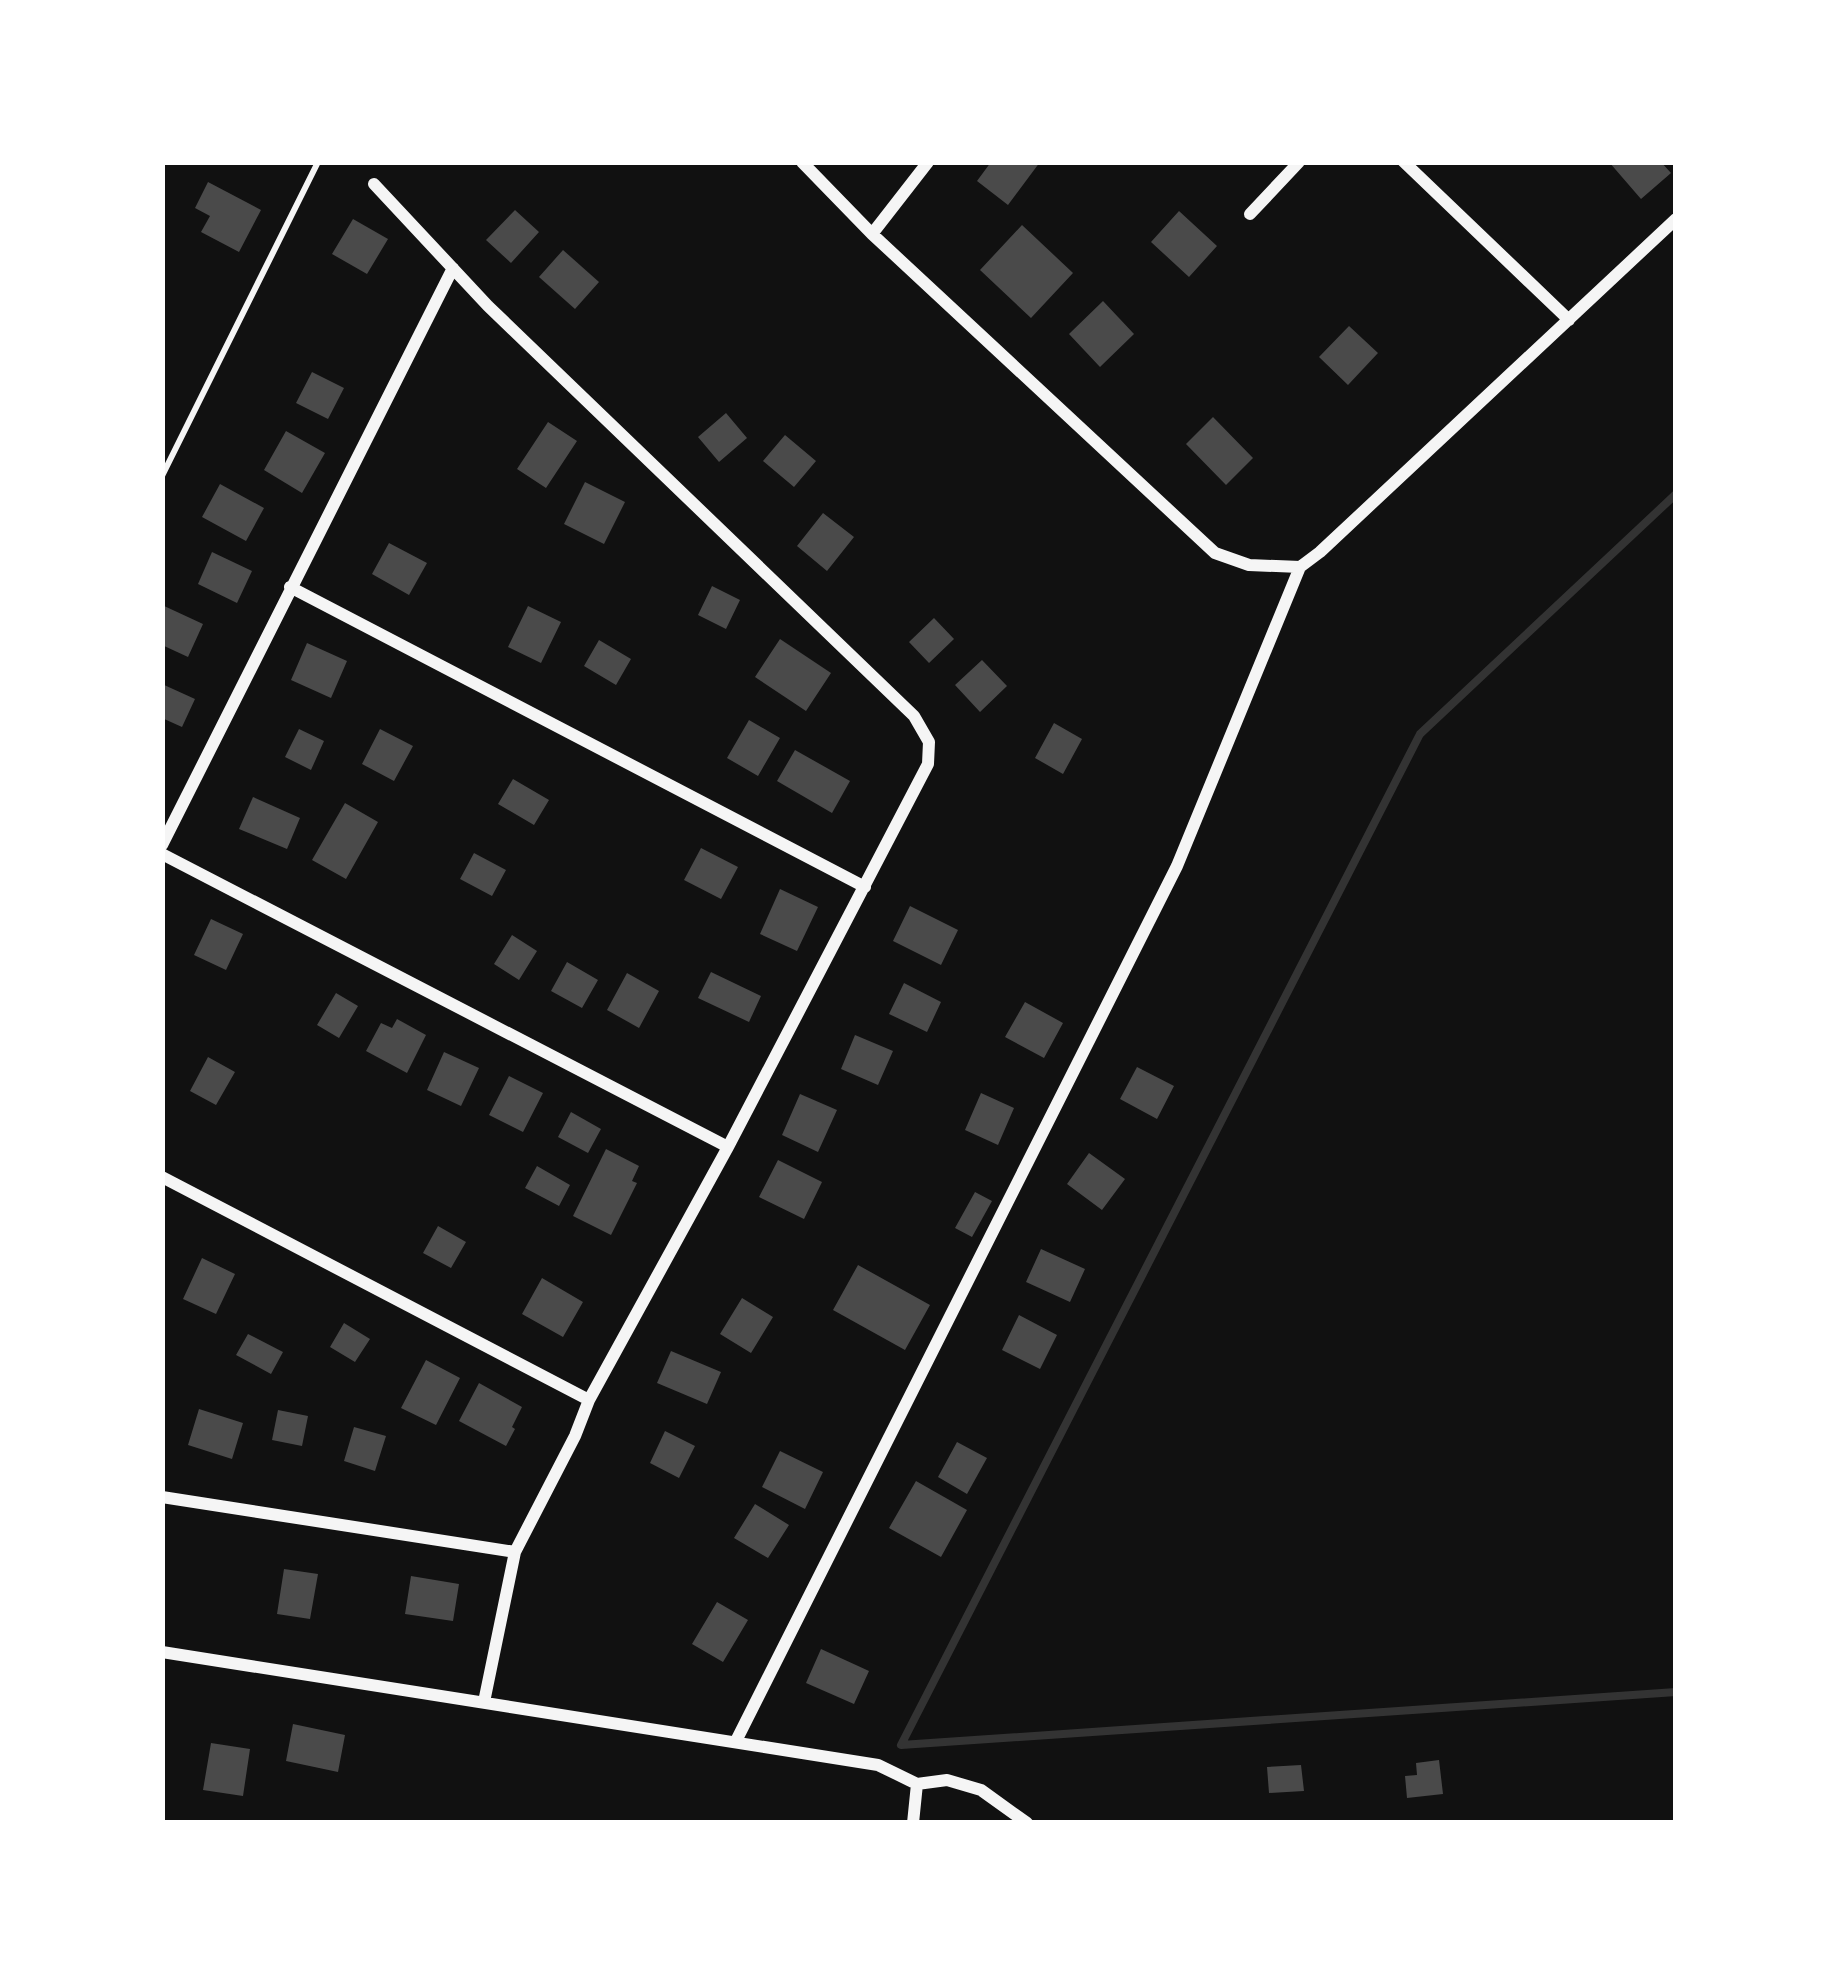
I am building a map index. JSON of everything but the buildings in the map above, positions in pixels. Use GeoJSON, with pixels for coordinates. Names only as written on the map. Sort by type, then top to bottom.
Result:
{"type":"FeatureCollection","features":[{"type":"Feature","properties":{"kind":"street"},"geometry":{"type":"LineString","coordinates":[[802,162],[872,234],[1214,553],[1249,565],[1300,567]]}},
{"type":"Feature","properties":{"kind":"street"},"geometry":{"type":"LineString","coordinates":[[872,234],[928,162]]}},
{"type":"Feature","properties":{"kind":"street"},"geometry":{"type":"LineString","coordinates":[[1250,214],[1299,162]]}},
{"type":"Feature","properties":{"kind":"street"},"geometry":{"type":"LineString","coordinates":[[1404,162],[1569,320]]}},
{"type":"Feature","properties":{"kind":"street"},"geometry":{"type":"LineString","coordinates":[[374,184],[488,306],[914,716],[929,742],[928,764],[728,1147],[589,1400],[515,1552],[484,1702]]}},
{"type":"Feature","properties":{"kind":"street"},"geometry":{"type":"LineString","coordinates":[[736,1741],[1177,866],[1300,567],[1676,219]]}},
{"type":"Feature","properties":{"kind":"street"},"geometry":{"type":"LineString","coordinates":[[162,845],[453,268]]}},
{"type":"Feature","properties":{"kind":"street"},"geometry":{"type":"LineString","coordinates":[[290,587],[865,887]]}},
{"type":"Feature","properties":{"kind":"street"},"geometry":{"type":"LineString","coordinates":[[162,854],[728,1147]]}},
{"type":"Feature","properties":{"kind":"street"},"geometry":{"type":"LineString","coordinates":[[162,1177],[589,1400]]}},
{"type":"Feature","properties":{"kind":"street"},"geometry":{"type":"LineString","coordinates":[[162,1497],[515,1552]]}},
{"type":"Feature","properties":{"kind":"street"},"geometry":{"type":"LineString","coordinates":[[162,1652],[878,1765],[917,1784],[947,1780],[981,1790],[1027,1823]]}},
{"type":"Feature","properties":{"kind":"street"},"geometry":{"type":"LineString","coordinates":[[913,1823],[917,1784]]}},
{"type":"Feature","properties":{"kind":"lane"},"geometry":{"type":"LineString","coordinates":[[162,476],[318,162]]}},
{"type":"Feature","properties":{"kind":"waterway"},"geometry":{"type":"LineString","coordinates":[[1676,494],[1420,734],[901,1745],[1676,1692]]}}]}
